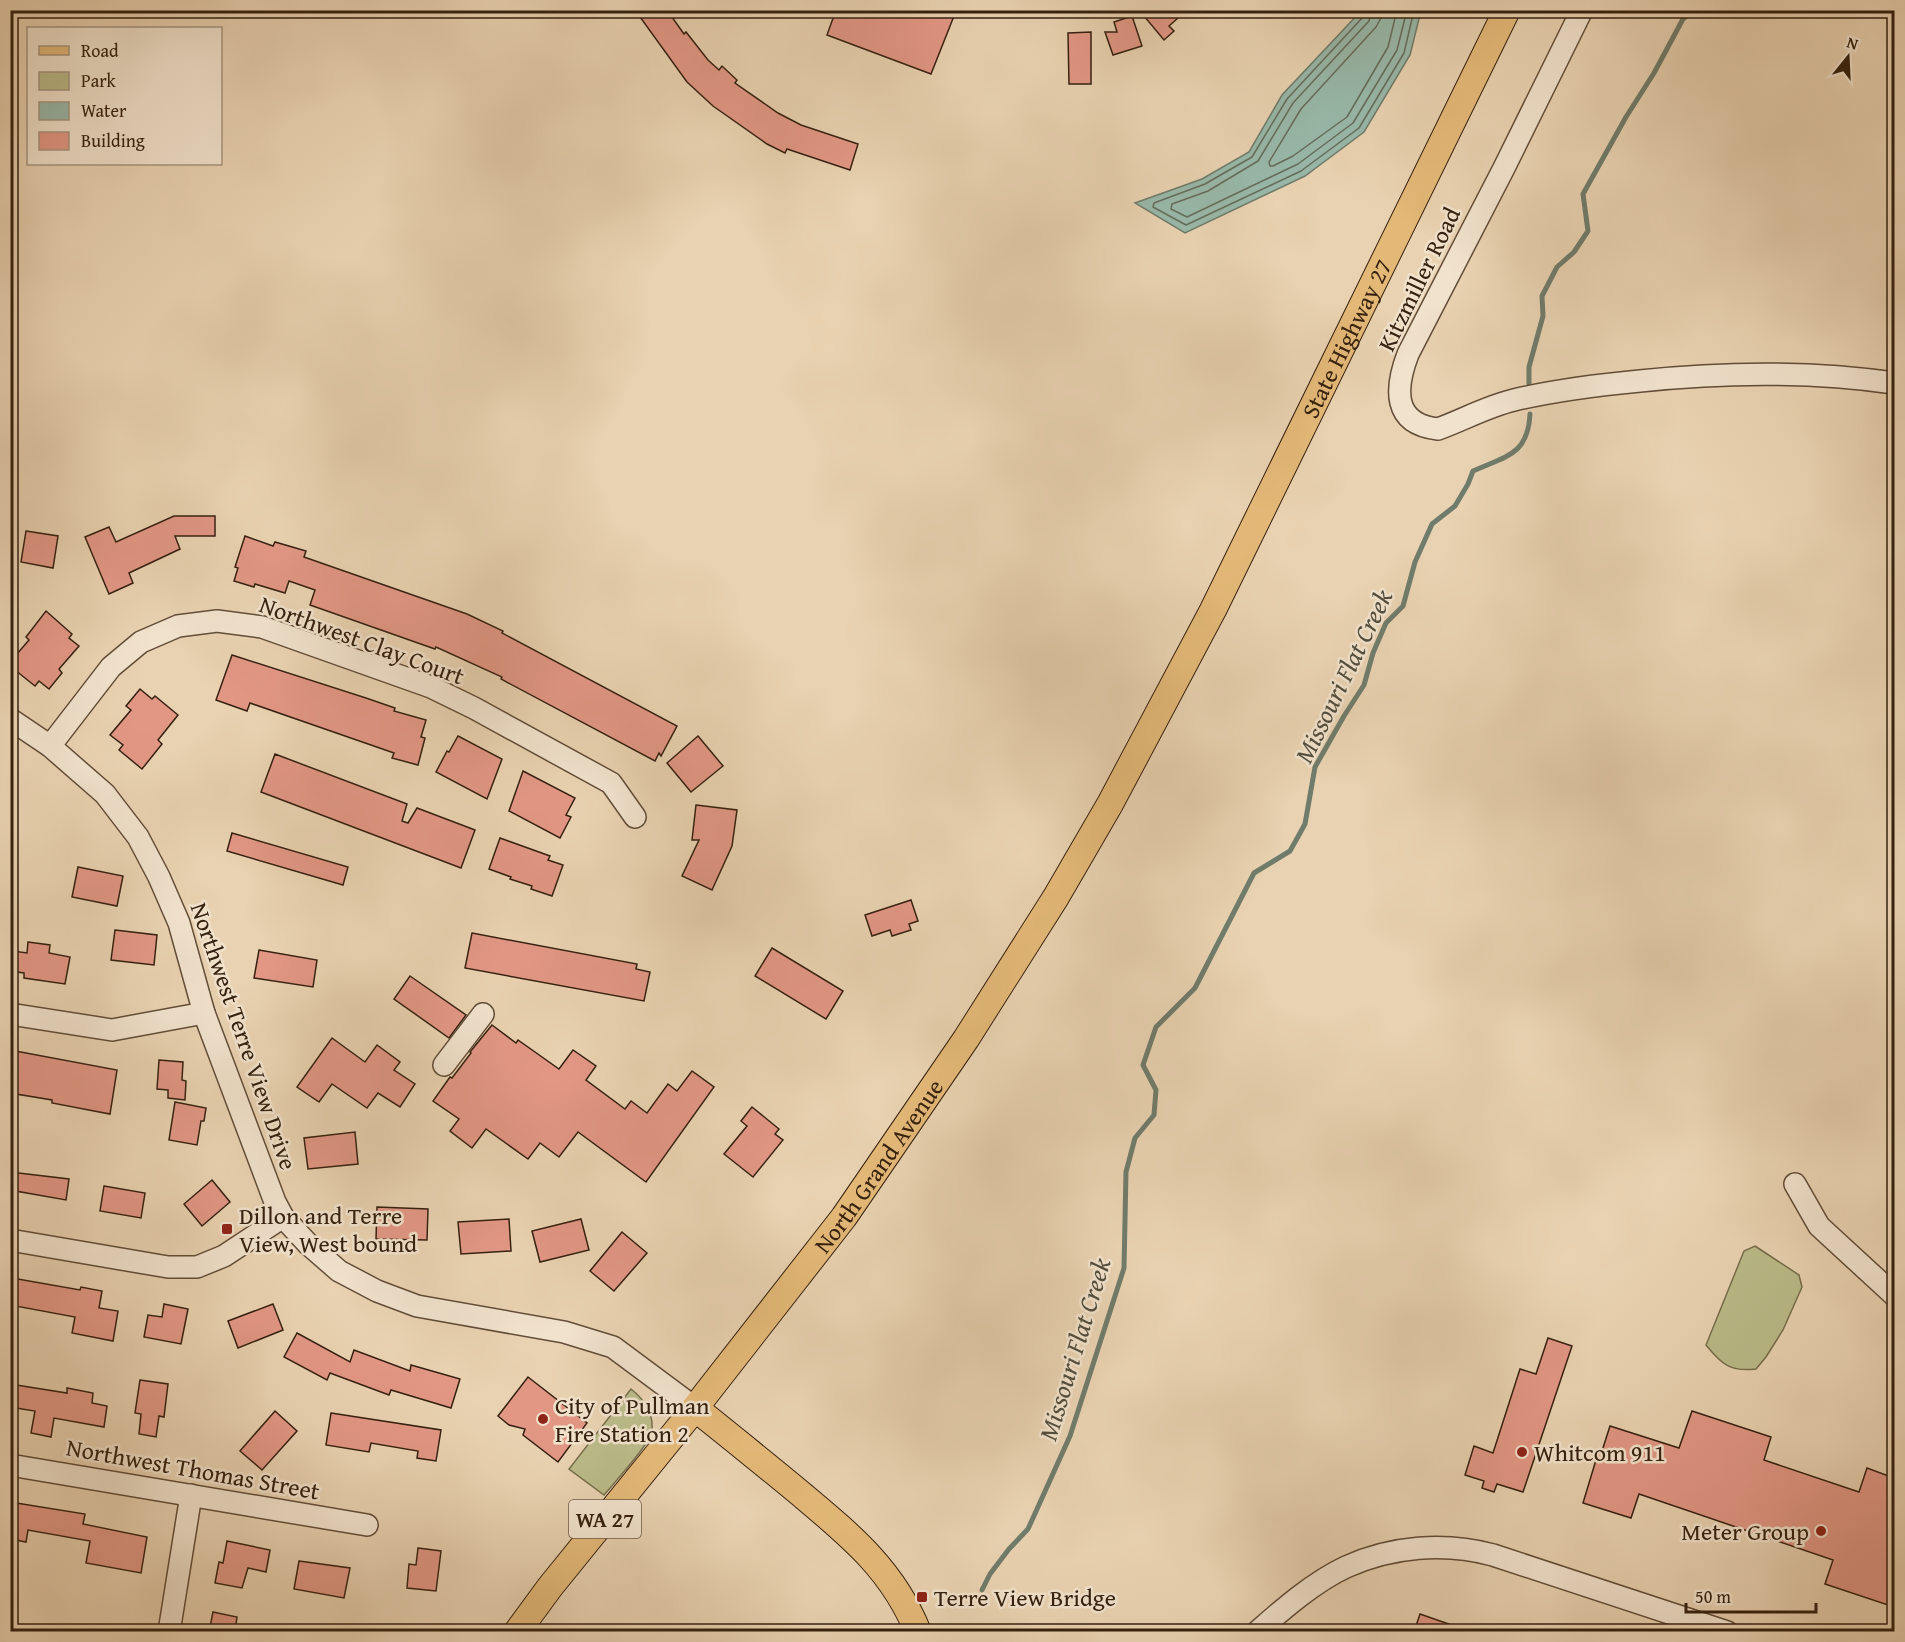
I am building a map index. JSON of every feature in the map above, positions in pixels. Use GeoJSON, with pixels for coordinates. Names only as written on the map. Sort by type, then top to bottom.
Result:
{"type":"FeatureCollection","features":[{"type":"Feature","properties":{"kind":"main road","name":"State Highway 27"},"geometry":{"type":"LineString","coordinates":[[1186,665],[1507,10]]}},
{"type":"Feature","properties":{"kind":"main road","name":"North Grand Avenue"},"geometry":{"type":"LineString","coordinates":[[517,1632],[550,1587],[695,1408],[844,1217],[966,1039],[1062,886],[1186,665]]}},
{"type":"Feature","properties":{"kind":"main road"},"geometry":{"type":"LineString","coordinates":[[695,1408],[849,1534],[889,1578],[909,1611],[918,1632]]}},
{"type":"Feature","properties":{"kind":"street","name":"Kitzmiller Road"},"geometry":{"type":"LineString","coordinates":[[1582,10],[1408,354],[1399,389],[1401,407],[1407,415],[1426,428],[1438,429],[1512,400],[1586,386],[1689,375],[1756,373],[1825,376],[1894,383]]}},
{"type":"Feature","properties":{"kind":"street","name":"Northwest Clay Court"},"geometry":{"type":"LineString","coordinates":[[50,746],[111,667],[141,642],[178,626],[218,621],[262,627],[431,687],[611,783],[635,817]]}},
{"type":"Feature","properties":{"kind":"street","name":"Northwest Terre View Drive"},"geometry":{"type":"LineString","coordinates":[[10,719],[50,746],[105,794],[138,837],[179,923],[204,1012],[283,1217],[308,1244],[339,1271],[377,1291],[417,1306],[564,1332],[613,1347],[695,1408]]}},
{"type":"Feature","properties":{"kind":"street"},"geometry":{"type":"LineString","coordinates":[[10,1014],[112,1030],[204,1012]]}},
{"type":"Feature","properties":{"kind":"street"},"geometry":{"type":"LineString","coordinates":[[444,1065],[483,1014]]}},
{"type":"Feature","properties":{"kind":"street"},"geometry":{"type":"LineString","coordinates":[[1795,1184],[1819,1226],[1894,1295]]}},
{"type":"Feature","properties":{"kind":"street"},"geometry":{"type":"LineString","coordinates":[[10,1240],[168,1267],[197,1267],[224,1256],[283,1217]]}},
{"type":"Feature","properties":{"kind":"street","name":"Northwest Thomas Street"},"geometry":{"type":"LineString","coordinates":[[10,1465],[367,1525]]}},
{"type":"Feature","properties":{"kind":"street"},"geometry":{"type":"LineString","coordinates":[[169,1632],[191,1495]]}},
{"type":"Feature","properties":{"kind":"street"},"geometry":{"type":"LineString","coordinates":[[1257,1632],[1288,1604],[1344,1568],[1372,1557],[1403,1550],[1445,1547],[1471,1549],[1493,1555],[1727,1632]]}},
{"type":"Feature","properties":{"kind":"green space"},"geometry":{"type":"Polygon","coordinates":[[[1755,1246],[1799,1275],[1802,1287],[1783,1330],[1766,1357],[1756,1369],[1747,1370],[1728,1366],[1717,1358],[1706,1345],[1744,1251],[1755,1246]]]}},
{"type":"Feature","properties":{"kind":"green space"},"geometry":{"type":"Polygon","coordinates":[[[631,1389],[648,1408],[652,1421],[651,1434],[637,1456],[604,1495],[569,1469],[631,1389]]]}},
{"type":"Feature","properties":{"kind":"water"},"geometry":{"type":"Polygon","coordinates":[[[1361,11],[1421,11],[1410,55],[1364,132],[1305,176],[1185,233],[1135,203],[1202,179],[1249,152],[1282,95],[1361,11]]]}},
{"type":"Feature","properties":{"kind":"building"},"geometry":{"type":"Polygon","coordinates":[[[635,10],[667,10],[684,34],[686,32],[708,60],[719,70],[722,66],[737,80],[735,83],[778,113],[801,125],[858,144],[850,170],[787,149],[785,153],[767,144],[713,106],[687,82],[635,10]]]}},
{"type":"Feature","properties":{"kind":"building"},"geometry":{"type":"Polygon","coordinates":[[[836,10],[938,10],[954,16],[931,74],[827,35],[836,10]]]}},
{"type":"Feature","properties":{"kind":"building"},"geometry":{"type":"Polygon","coordinates":[[[1139,10],[1187,10],[1169,26],[1174,31],[1164,40],[1139,10]]]}},
{"type":"Feature","properties":{"kind":"building"},"geometry":{"type":"Polygon","coordinates":[[[1132,16],[1142,46],[1113,55],[1105,32],[1117,32],[1114,22],[1132,16]]]}},
{"type":"Feature","properties":{"kind":"building"},"geometry":{"type":"Polygon","coordinates":[[[1091,32],[1091,84],[1069,84],[1068,33],[1091,32]]]}},
{"type":"Feature","properties":{"kind":"building"},"geometry":{"type":"Polygon","coordinates":[[[174,516],[215,516],[215,536],[175,536],[180,549],[129,573],[133,583],[109,594],[85,537],[109,527],[116,542],[174,516]]]}},
{"type":"Feature","properties":{"kind":"building"},"geometry":{"type":"Polygon","coordinates":[[[26,531],[58,536],[53,568],[21,562],[26,531]]]}},
{"type":"Feature","properties":{"kind":"building"},"geometry":{"type":"Polygon","coordinates":[[[245,536],[273,546],[275,542],[306,551],[304,557],[467,614],[503,631],[502,633],[677,726],[661,756],[659,753],[655,761],[501,679],[502,677],[436,647],[435,649],[310,605],[315,590],[289,581],[285,593],[255,584],[254,587],[234,581],[238,568],[235,567],[245,536]]]}},
{"type":"Feature","properties":{"kind":"building"},"geometry":{"type":"Polygon","coordinates":[[[46,611],[72,634],[69,638],[79,646],[59,669],[62,673],[49,689],[39,681],[35,686],[10,666],[10,662],[29,640],[26,637],[46,611]]]}},
{"type":"Feature","properties":{"kind":"building"},"geometry":{"type":"Polygon","coordinates":[[[232,655],[426,720],[421,737],[425,738],[418,765],[392,758],[394,753],[250,703],[247,711],[216,700],[232,655]]]}},
{"type":"Feature","properties":{"kind":"building"},"geometry":{"type":"Polygon","coordinates":[[[140,689],[152,699],[155,696],[178,715],[158,740],[162,744],[142,769],[119,750],[123,745],[110,735],[131,710],[126,706],[140,689]]]}},
{"type":"Feature","properties":{"kind":"building"},"geometry":{"type":"Polygon","coordinates":[[[458,736],[502,759],[487,799],[436,772],[458,736]]]}},
{"type":"Feature","properties":{"kind":"building"},"geometry":{"type":"Polygon","coordinates":[[[698,736],[723,766],[691,792],[667,763],[698,736]]]}},
{"type":"Feature","properties":{"kind":"building"},"geometry":{"type":"Polygon","coordinates":[[[275,754],[407,804],[402,821],[408,823],[417,808],[475,830],[461,868],[261,792],[275,754]]]}},
{"type":"Feature","properties":{"kind":"building"},"geometry":{"type":"Polygon","coordinates":[[[523,771],[575,798],[566,815],[571,817],[560,838],[509,811],[523,771]]]}},
{"type":"Feature","properties":{"kind":"building"},"geometry":{"type":"Polygon","coordinates":[[[696,805],[737,810],[732,846],[712,890],[682,876],[699,840],[692,840],[696,805]]]}},
{"type":"Feature","properties":{"kind":"building"},"geometry":{"type":"Polygon","coordinates":[[[232,833],[348,867],[343,885],[227,851],[232,833]]]}},
{"type":"Feature","properties":{"kind":"building"},"geometry":{"type":"Polygon","coordinates":[[[500,838],[550,856],[548,860],[563,865],[552,896],[531,889],[532,886],[489,869],[500,838]]]}},
{"type":"Feature","properties":{"kind":"building"},"geometry":{"type":"Polygon","coordinates":[[[78,867],[123,876],[117,906],[72,897],[78,867]]]}},
{"type":"Feature","properties":{"kind":"building"},"geometry":{"type":"Polygon","coordinates":[[[911,900],[918,921],[909,924],[911,930],[892,936],[890,930],[872,936],[865,915],[911,900]]]}},
{"type":"Feature","properties":{"kind":"building"},"geometry":{"type":"Polygon","coordinates":[[[115,930],[157,935],[154,965],[111,960],[115,930]]]}},
{"type":"Feature","properties":{"kind":"building"},"geometry":{"type":"Polygon","coordinates":[[[472,933],[637,964],[636,969],[650,972],[644,1001],[465,968],[472,933]]]}},
{"type":"Feature","properties":{"kind":"building"},"geometry":{"type":"Polygon","coordinates":[[[28,942],[50,945],[49,953],[70,957],[65,984],[24,978],[24,973],[10,971],[13,951],[27,953],[28,942]]]}},
{"type":"Feature","properties":{"kind":"building"},"geometry":{"type":"Polygon","coordinates":[[[772,948],[843,991],[826,1019],[755,976],[772,948]]]}},
{"type":"Feature","properties":{"kind":"building"},"geometry":{"type":"Polygon","coordinates":[[[259,950],[317,960],[313,987],[254,978],[259,950]]]}},
{"type":"Feature","properties":{"kind":"building"},"geometry":{"type":"Polygon","coordinates":[[[410,976],[466,1015],[449,1038],[394,999],[410,976]]]}},
{"type":"Feature","properties":{"kind":"building"},"geometry":{"type":"Polygon","coordinates":[[[492,1025],[516,1043],[518,1040],[559,1069],[573,1050],[596,1066],[586,1080],[625,1109],[631,1101],[647,1113],[668,1084],[677,1091],[692,1071],[714,1087],[646,1182],[578,1132],[559,1157],[540,1143],[528,1159],[486,1129],[472,1148],[450,1131],[459,1119],[433,1101],[492,1025]]]}},
{"type":"Feature","properties":{"kind":"building"},"geometry":{"type":"Polygon","coordinates":[[[332,1038],[365,1062],[377,1045],[400,1062],[394,1070],[415,1084],[400,1107],[378,1093],[367,1108],[332,1084],[319,1102],[297,1087],[332,1038]]]}},
{"type":"Feature","properties":{"kind":"building"},"geometry":{"type":"Polygon","coordinates":[[[10,1050],[117,1070],[110,1114],[10,1093],[10,1050]]]}},
{"type":"Feature","properties":{"kind":"building"},"geometry":{"type":"Polygon","coordinates":[[[159,1060],[183,1062],[182,1080],[186,1081],[185,1100],[168,1098],[168,1090],[157,1089],[159,1060]]]}},
{"type":"Feature","properties":{"kind":"building"},"geometry":{"type":"Polygon","coordinates":[[[175,1102],[206,1108],[197,1145],[169,1140],[175,1102]]]}},
{"type":"Feature","properties":{"kind":"building"},"geometry":{"type":"Polygon","coordinates":[[[752,1107],[779,1129],[775,1134],[783,1140],[753,1177],[724,1154],[747,1126],[741,1121],[752,1107]]]}},
{"type":"Feature","properties":{"kind":"building"},"geometry":{"type":"Polygon","coordinates":[[[355,1132],[358,1164],[308,1169],[304,1138],[355,1132]]]}},
{"type":"Feature","properties":{"kind":"building"},"geometry":{"type":"Polygon","coordinates":[[[10,1172],[69,1179],[66,1200],[10,1190],[10,1172]]]}},
{"type":"Feature","properties":{"kind":"building"},"geometry":{"type":"Polygon","coordinates":[[[212,1180],[230,1202],[202,1226],[184,1204],[212,1180]]]}},
{"type":"Feature","properties":{"kind":"building"},"geometry":{"type":"Polygon","coordinates":[[[104,1186],[145,1193],[141,1218],[100,1211],[104,1186]]]}},
{"type":"Feature","properties":{"kind":"building"},"geometry":{"type":"Polygon","coordinates":[[[377,1207],[428,1209],[427,1240],[376,1239],[377,1207]]]}},
{"type":"Feature","properties":{"kind":"building"},"geometry":{"type":"Polygon","coordinates":[[[509,1219],[511,1251],[461,1254],[458,1222],[509,1219]]]}},
{"type":"Feature","properties":{"kind":"building"},"geometry":{"type":"Polygon","coordinates":[[[581,1219],[589,1250],[540,1262],[532,1231],[581,1219]]]}},
{"type":"Feature","properties":{"kind":"building"},"geometry":{"type":"Polygon","coordinates":[[[622,1232],[647,1253],[614,1291],[590,1271],[622,1232]]]}},
{"type":"Feature","properties":{"kind":"building"},"geometry":{"type":"Polygon","coordinates":[[[12,1278],[80,1290],[81,1287],[102,1291],[99,1308],[118,1311],[113,1341],[72,1333],[75,1317],[10,1305],[12,1278]]]}},
{"type":"Feature","properties":{"kind":"building"},"geometry":{"type":"Polygon","coordinates":[[[164,1304],[188,1309],[181,1344],[144,1337],[148,1315],[162,1317],[164,1304]]]}},
{"type":"Feature","properties":{"kind":"building"},"geometry":{"type":"Polygon","coordinates":[[[273,1304],[283,1330],[238,1348],[228,1321],[273,1304]]]}},
{"type":"Feature","properties":{"kind":"building"},"geometry":{"type":"Polygon","coordinates":[[[297,1333],[350,1362],[354,1350],[410,1371],[411,1365],[460,1379],[451,1408],[391,1390],[389,1395],[330,1373],[327,1380],[284,1357],[297,1333]]]}},
{"type":"Feature","properties":{"kind":"building"},"geometry":{"type":"Polygon","coordinates":[[[1548,1338],[1572,1346],[1523,1492],[1497,1484],[1494,1492],[1482,1488],[1484,1481],[1465,1475],[1474,1446],[1493,1453],[1520,1369],[1536,1374],[1548,1338]]]}},
{"type":"Feature","properties":{"kind":"building","name":"City of Pullman Fire Station 2"},"geometry":{"type":"Polygon","coordinates":[[[528,1377],[587,1423],[558,1462],[523,1435],[525,1429],[509,1425],[498,1416],[528,1377]]]}},
{"type":"Feature","properties":{"kind":"building"},"geometry":{"type":"Polygon","coordinates":[[[140,1380],[168,1384],[164,1417],[159,1416],[156,1437],[139,1434],[141,1414],[135,1413],[140,1380]]]}},
{"type":"Feature","properties":{"kind":"building"},"geometry":{"type":"Polygon","coordinates":[[[10,1384],[67,1393],[67,1388],[93,1393],[92,1403],[107,1406],[104,1427],[54,1418],[51,1437],[31,1433],[35,1411],[10,1407],[10,1384]]]}},
{"type":"Feature","properties":{"kind":"building"},"geometry":{"type":"Polygon","coordinates":[[[275,1411],[297,1431],[262,1470],[240,1451],[275,1411]]]}},
{"type":"Feature","properties":{"kind":"building","name":"Meter Group"},"geometry":{"type":"Polygon","coordinates":[[[1692,1411],[1771,1437],[1764,1460],[1859,1492],[1867,1468],[1894,1478],[1894,1607],[1825,1584],[1833,1560],[1639,1494],[1631,1518],[1583,1503],[1599,1450],[1602,1451],[1610,1426],[1679,1448],[1692,1411]]]}},
{"type":"Feature","properties":{"kind":"building"},"geometry":{"type":"Polygon","coordinates":[[[331,1413],[441,1430],[436,1461],[417,1458],[418,1451],[371,1443],[369,1452],[326,1445],[331,1413]]]}},
{"type":"Feature","properties":{"kind":"building"},"geometry":{"type":"Polygon","coordinates":[[[10,1502],[85,1514],[83,1524],[147,1537],[141,1573],[86,1563],[90,1541],[28,1530],[26,1542],[10,1539],[10,1502]]]}},
{"type":"Feature","properties":{"kind":"building"},"geometry":{"type":"Polygon","coordinates":[[[227,1541],[270,1550],[266,1572],[248,1568],[242,1588],[215,1583],[219,1562],[223,1563],[227,1541]]]}},
{"type":"Feature","properties":{"kind":"building"},"geometry":{"type":"Polygon","coordinates":[[[418,1548],[441,1551],[436,1591],[407,1588],[409,1564],[416,1565],[418,1548]]]}},
{"type":"Feature","properties":{"kind":"building"},"geometry":{"type":"Polygon","coordinates":[[[299,1561],[350,1568],[344,1598],[294,1589],[299,1561]]]}},
{"type":"Feature","properties":{"kind":"building"},"geometry":{"type":"Polygon","coordinates":[[[213,1612],[237,1617],[235,1632],[209,1632],[213,1612]]]}},
{"type":"Feature","properties":{"kind":"building"},"geometry":{"type":"Polygon","coordinates":[[[1420,1614],[1463,1629],[1462,1632],[1414,1632],[1420,1614]]]}},
{"type":"Feature","properties":{"kind":"waterway","name":"Missouri Flat Creek"},"geometry":{"type":"LineString","coordinates":[[1529,384],[1529,367],[1543,316],[1542,296],[1557,267],[1574,252],[1588,231],[1583,194],[1683,19],[1695,10]]}},
{"type":"Feature","properties":{"kind":"waterway","name":"Missouri Flat Creek"},"geometry":{"type":"LineString","coordinates":[[982,1590],[990,1574],[1028,1529],[1070,1436],[1124,1268],[1126,1172],[1135,1138],[1154,1115],[1156,1090],[1143,1065],[1156,1027],[1195,988],[1254,873],[1290,851],[1305,824],[1315,767],[1364,685],[1373,653],[1386,623],[1403,606],[1415,562],[1432,524],[1455,506],[1473,471],[1505,457],[1520,446],[1525,438],[1530,414]]}},
{"type":"Feature","properties":{"kind":"place","name":"Dillon and Terre View, West bound"},"geometry":{"type":"Point","coordinates":[227,1229]}},
{"type":"Feature","properties":{"kind":"place","name":"City of Pullman Fire Station 2"},"geometry":{"type":"Point","coordinates":[543,1419]}},
{"type":"Feature","properties":{"kind":"place","name":"Whitcom 911"},"geometry":{"type":"Point","coordinates":[1522,1452]}},
{"type":"Feature","properties":{"kind":"place","name":"Meter Group"},"geometry":{"type":"Point","coordinates":[1821,1531]}},
{"type":"Feature","properties":{"kind":"place","name":"Terre View Bridge"},"geometry":{"type":"Point","coordinates":[922,1597]}}]}
